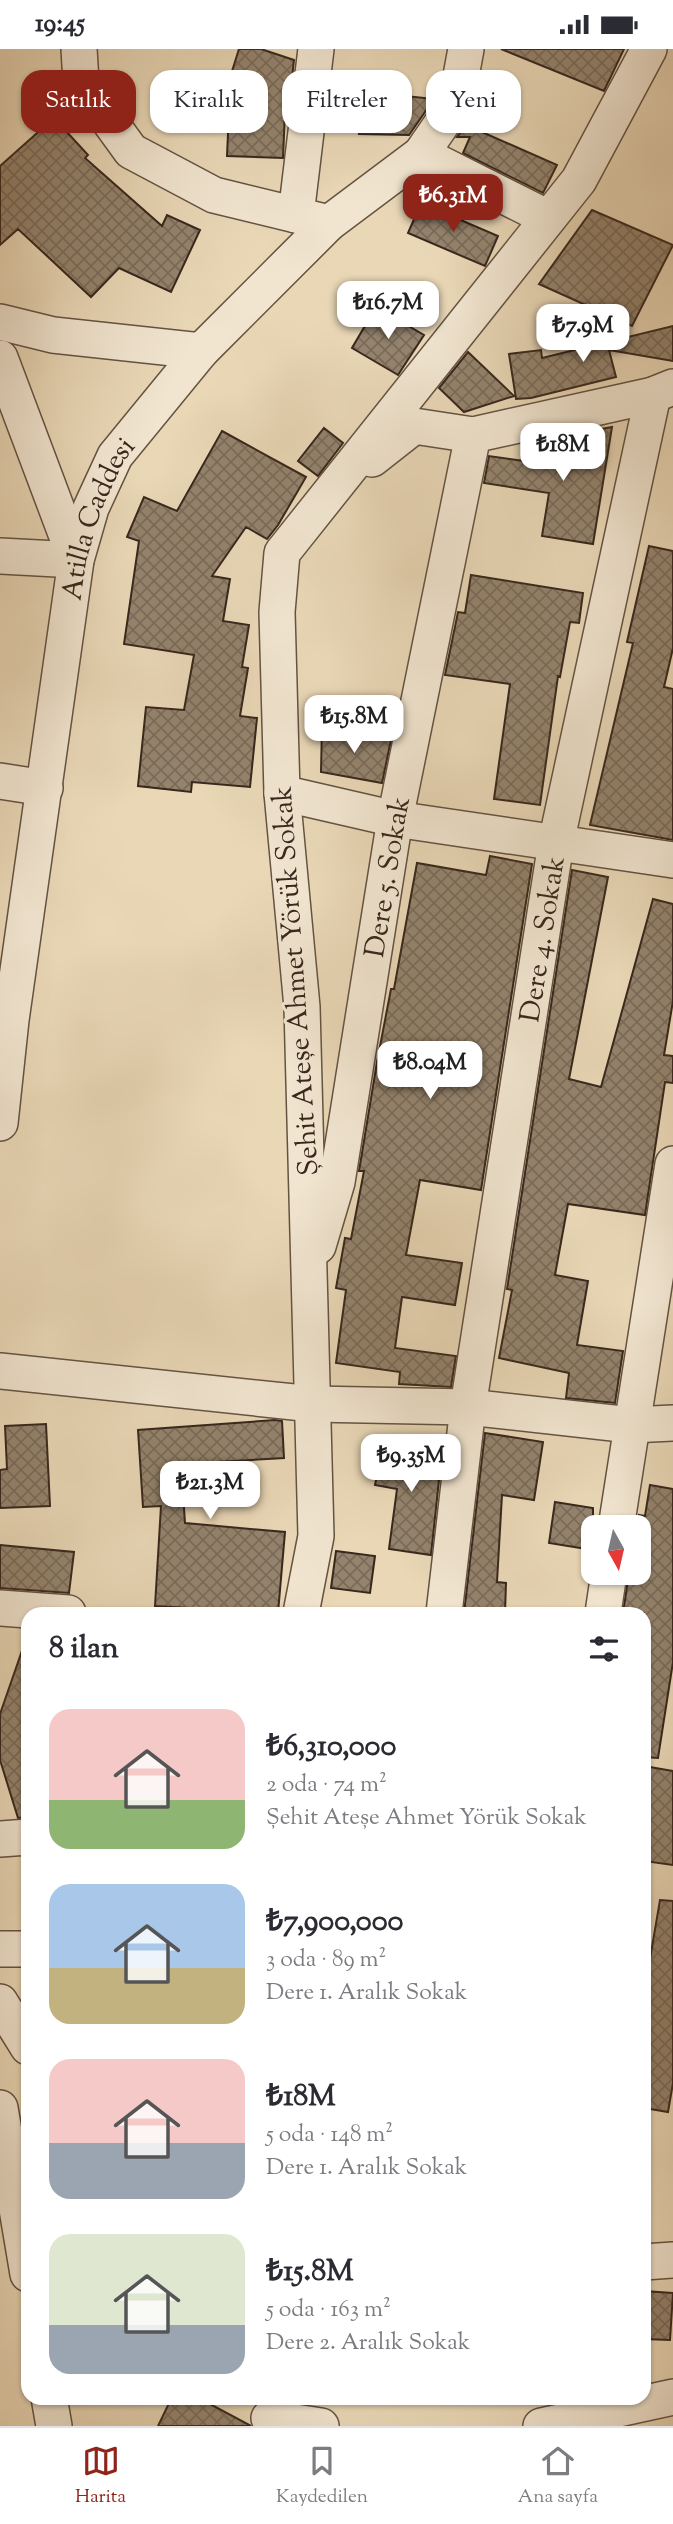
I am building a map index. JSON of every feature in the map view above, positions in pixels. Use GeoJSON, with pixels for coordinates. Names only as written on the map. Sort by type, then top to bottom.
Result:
{"type":"FeatureCollection","features":[{"type":"Feature","properties":{"kind":"street"},"geometry":{"type":"LineString","coordinates":[[79,49],[81,82],[131,151],[214,195],[313,219],[316,49]]}},
{"type":"Feature","properties":{"kind":"street","name":"Atilla Caddesi"},"geometry":{"type":"LineString","coordinates":[[0,1123],[11,1020],[76,560],[91,508],[115,456],[313,219],[421,154],[456,103],[466,49]]}},
{"type":"Feature","properties":{"kind":"street","name":"Şehit Ateşe Ahmet Yörük Sokak"},"geometry":{"type":"LineString","coordinates":[[302,1607],[316,1536],[302,1007],[282,793],[277,612],[282,553],[579,180],[649,49]]}},
{"type":"Feature","properties":{"kind":"street"},"geometry":{"type":"LineString","coordinates":[[421,154],[548,218]]}},
{"type":"Feature","properties":{"kind":"street"},"geometry":{"type":"LineString","coordinates":[[0,321],[53,335],[201,351]]}},
{"type":"Feature","properties":{"kind":"street"},"geometry":{"type":"LineString","coordinates":[[0,358],[76,560],[0,556]]}},
{"type":"Feature","properties":{"kind":"street"},"geometry":{"type":"LineString","coordinates":[[325,496],[414,426],[473,435],[663,391]]}},
{"type":"Feature","properties":{"kind":"street","name":"Dere 4. Sokak"},"geometry":{"type":"LineString","coordinates":[[445,1607],[468,1407],[556,843],[663,391]]}},
{"type":"Feature","properties":{"kind":"street","name":"Dere 5. Sokak"},"geometry":{"type":"LineString","coordinates":[[309,1277],[337,1182],[396,819],[473,435]]}},
{"type":"Feature","properties":{"kind":"street"},"geometry":{"type":"LineString","coordinates":[[0,781],[45,788]]}},
{"type":"Feature","properties":{"kind":"street"},"geometry":{"type":"LineString","coordinates":[[282,793],[396,819],[673,860]]}},
{"type":"Feature","properties":{"kind":"street"},"geometry":{"type":"LineString","coordinates":[[618,1515],[673,1164]]}},
{"type":"Feature","properties":{"kind":"street"},"geometry":{"type":"LineString","coordinates":[[0,1371],[313,1404],[468,1407],[631,1425],[673,1423]]}},
{"type":"Feature","properties":{"kind":"street"},"geometry":{"type":"LineString","coordinates":[[604,1607],[607,1585]]}},
{"type":"Feature","properties":{"kind":"street"},"geometry":{"type":"LineString","coordinates":[[0,1608],[21,1610]]}},
{"type":"Feature","properties":{"kind":"street"},"geometry":{"type":"LineString","coordinates":[[0,1839],[21,1838]]}},
{"type":"Feature","properties":{"kind":"street"},"geometry":{"type":"LineString","coordinates":[[0,1948],[21,1949]]}},
{"type":"Feature","properties":{"kind":"street"},"geometry":{"type":"LineString","coordinates":[[0,2003],[21,2036]]}},
{"type":"Feature","properties":{"kind":"street"},"geometry":{"type":"LineString","coordinates":[[0,2108],[21,2232]]}},
{"type":"Feature","properties":{"kind":"street"},"geometry":{"type":"LineString","coordinates":[[651,2262],[673,2260]]}},
{"type":"Feature","properties":{"kind":"street"},"geometry":{"type":"LineString","coordinates":[[651,2402],[673,2397]]}},
{"type":"Feature","properties":{"kind":"street"},"geometry":{"type":"LineString","coordinates":[[50,2405],[54,2426]]}},
{"type":"Feature","properties":{"kind":"street"},"geometry":{"type":"LineString","coordinates":[[541,2426],[637,2405]]}},
{"type":"Feature","properties":{"kind":"street"},"geometry":{"type":"LineString","coordinates":[[261,2414],[321,2426]]}},
{"type":"Feature","properties":{"kind":"building"},"geometry":{"type":"Polygon","coordinates":[[[239,49],[261,49],[294,60],[293,70],[282,70],[283,158],[227,156],[228,133],[268,133],[268,70],[232,70],[239,49]]]}},
{"type":"Feature","properties":{"kind":"building"},"geometry":{"type":"Polygon","coordinates":[[[501,49],[624,49],[604,91],[501,49]]]}},
{"type":"Feature","properties":{"kind":"building"},"geometry":{"type":"Polygon","coordinates":[[[412,97],[426,98],[426,111],[412,131],[412,97]]]}},
{"type":"Feature","properties":{"kind":"building"},"geometry":{"type":"Polygon","coordinates":[[[37,133],[68,133],[88,155],[85,158],[162,226],[167,215],[200,230],[171,292],[119,268],[91,297],[18,229],[0,245],[0,166],[37,133]]]}},
{"type":"Feature","properties":{"kind":"building"},"geometry":{"type":"Polygon","coordinates":[[[359,133],[410,133],[409,135],[359,133]]]}},
{"type":"Feature","properties":{"kind":"building"},"geometry":{"type":"Polygon","coordinates":[[[460,133],[484,133],[557,165],[543,193],[463,153],[470,137],[457,137],[460,133]]]}},
{"type":"Feature","properties":{"kind":"building"},"geometry":{"type":"Polygon","coordinates":[[[421,203],[498,236],[485,266],[408,233],[421,203]]]}},
{"type":"Feature","properties":{"kind":"building"},"geometry":{"type":"Polygon","coordinates":[[[592,210],[673,245],[632,326],[539,284],[592,210]]]}},
{"type":"Feature","properties":{"kind":"building"},"geometry":{"type":"Polygon","coordinates":[[[376,307],[424,335],[398,375],[352,348],[376,307]]]}},
{"type":"Feature","properties":{"kind":"building"},"geometry":{"type":"Polygon","coordinates":[[[673,326],[673,361],[609,350],[616,377],[531,398],[516,399],[509,354],[541,350],[542,358],[673,326]]]}},
{"type":"Feature","properties":{"kind":"building"},"geometry":{"type":"Polygon","coordinates":[[[468,352],[514,396],[464,412],[439,388],[468,352]]]}},
{"type":"Feature","properties":{"kind":"building"},"geometry":{"type":"Polygon","coordinates":[[[612,427],[593,544],[542,536],[549,493],[484,483],[489,456],[553,465],[557,437],[612,427]]]}},
{"type":"Feature","properties":{"kind":"building"},"geometry":{"type":"Polygon","coordinates":[[[324,428],[343,443],[318,476],[298,461],[324,428]]]}},
{"type":"Feature","properties":{"kind":"building"},"geometry":{"type":"Polygon","coordinates":[[[222,431],[306,477],[267,539],[246,527],[212,576],[230,579],[223,621],[249,625],[242,667],[248,668],[240,716],[257,718],[250,787],[192,782],[191,792],[138,786],[146,707],[184,710],[194,655],[124,644],[139,541],[127,537],[144,497],[177,511],[222,431]]]}},
{"type":"Feature","properties":{"kind":"building"},"geometry":{"type":"Polygon","coordinates":[[[649,546],[673,551],[673,648],[664,687],[673,689],[673,840],[590,825],[633,643],[627,642],[649,546]]]}},
{"type":"Feature","properties":{"kind":"building"},"geometry":{"type":"Polygon","coordinates":[[[471,575],[583,593],[579,623],[570,622],[560,677],[558,676],[540,805],[494,799],[510,684],[445,675],[458,612],[465,613],[471,575]]]}},
{"type":"Feature","properties":{"kind":"building"},"geometry":{"type":"Polygon","coordinates":[[[322,726],[391,740],[382,783],[321,772],[322,726]]]}},
{"type":"Feature","properties":{"kind":"building"},"geometry":{"type":"Polygon","coordinates":[[[490,856],[532,864],[481,1190],[420,1180],[406,1255],[462,1263],[455,1305],[402,1297],[395,1348],[456,1356],[451,1387],[399,1384],[400,1372],[336,1363],[346,1290],[336,1288],[345,1238],[351,1239],[364,1171],[359,1171],[377,1062],[391,989],[394,989],[417,863],[486,875],[490,856]]]}},
{"type":"Feature","properties":{"kind":"building"},"geometry":{"type":"Polygon","coordinates":[[[572,870],[608,877],[569,1079],[601,1087],[653,899],[673,904],[673,1001],[664,1055],[673,1056],[673,1083],[665,1082],[645,1215],[568,1204],[555,1275],[588,1281],[577,1345],[623,1351],[615,1403],[566,1398],[569,1373],[499,1358],[512,1290],[507,1289],[572,870]]]}},
{"type":"Feature","properties":{"kind":"building"},"geometry":{"type":"Polygon","coordinates":[[[282,1421],[284,1458],[181,1464],[185,1523],[285,1532],[279,1607],[155,1606],[161,1506],[143,1507],[138,1430],[282,1421]]]}},
{"type":"Feature","properties":{"kind":"building"},"geometry":{"type":"Polygon","coordinates":[[[46,1424],[50,1506],[0,1508],[0,1470],[7,1469],[5,1426],[46,1424]]]}},
{"type":"Feature","properties":{"kind":"building"},"geometry":{"type":"Polygon","coordinates":[[[485,1433],[543,1442],[534,1500],[502,1495],[497,1582],[506,1583],[505,1607],[465,1607],[485,1433]]]}},
{"type":"Feature","properties":{"kind":"building"},"geometry":{"type":"Polygon","coordinates":[[[384,1441],[442,1452],[431,1555],[389,1549],[397,1489],[375,1485],[384,1441]]]}},
{"type":"Feature","properties":{"kind":"building"},"geometry":{"type":"Polygon","coordinates":[[[650,1485],[673,1489],[673,1662],[658,1758],[651,1758],[651,1607],[624,1607],[627,1585],[651,1585],[651,1515],[645,1515],[650,1485]]]}},
{"type":"Feature","properties":{"kind":"building"},"geometry":{"type":"Polygon","coordinates":[[[555,1502],[593,1508],[593,1515],[581,1515],[581,1548],[549,1543],[555,1502]]]}},
{"type":"Feature","properties":{"kind":"building"},"geometry":{"type":"Polygon","coordinates":[[[0,1545],[74,1552],[69,1593],[0,1588],[0,1545]]]}},
{"type":"Feature","properties":{"kind":"building"},"geometry":{"type":"Polygon","coordinates":[[[336,1551],[375,1556],[370,1593],[331,1588],[336,1551]]]}},
{"type":"Feature","properties":{"kind":"building"},"geometry":{"type":"Polygon","coordinates":[[[21,1654],[21,1818],[18,1818],[0,1760],[0,1714],[21,1654]]]}},
{"type":"Feature","properties":{"kind":"building"},"geometry":{"type":"Polygon","coordinates":[[[651,1767],[673,1771],[673,1865],[651,1862],[651,1767]]]}},
{"type":"Feature","properties":{"kind":"building"},"geometry":{"type":"Polygon","coordinates":[[[660,1900],[673,1901],[673,2083],[668,2112],[651,2109],[651,1953],[660,1900]]]}},
{"type":"Feature","properties":{"kind":"building"},"geometry":{"type":"Polygon","coordinates":[[[651,2291],[673,2293],[670,2340],[651,2339],[651,2291]]]}},
{"type":"Feature","properties":{"kind":"building"},"geometry":{"type":"Polygon","coordinates":[[[168,2405],[212,2405],[251,2426],[158,2426],[168,2405]]]}}]}
